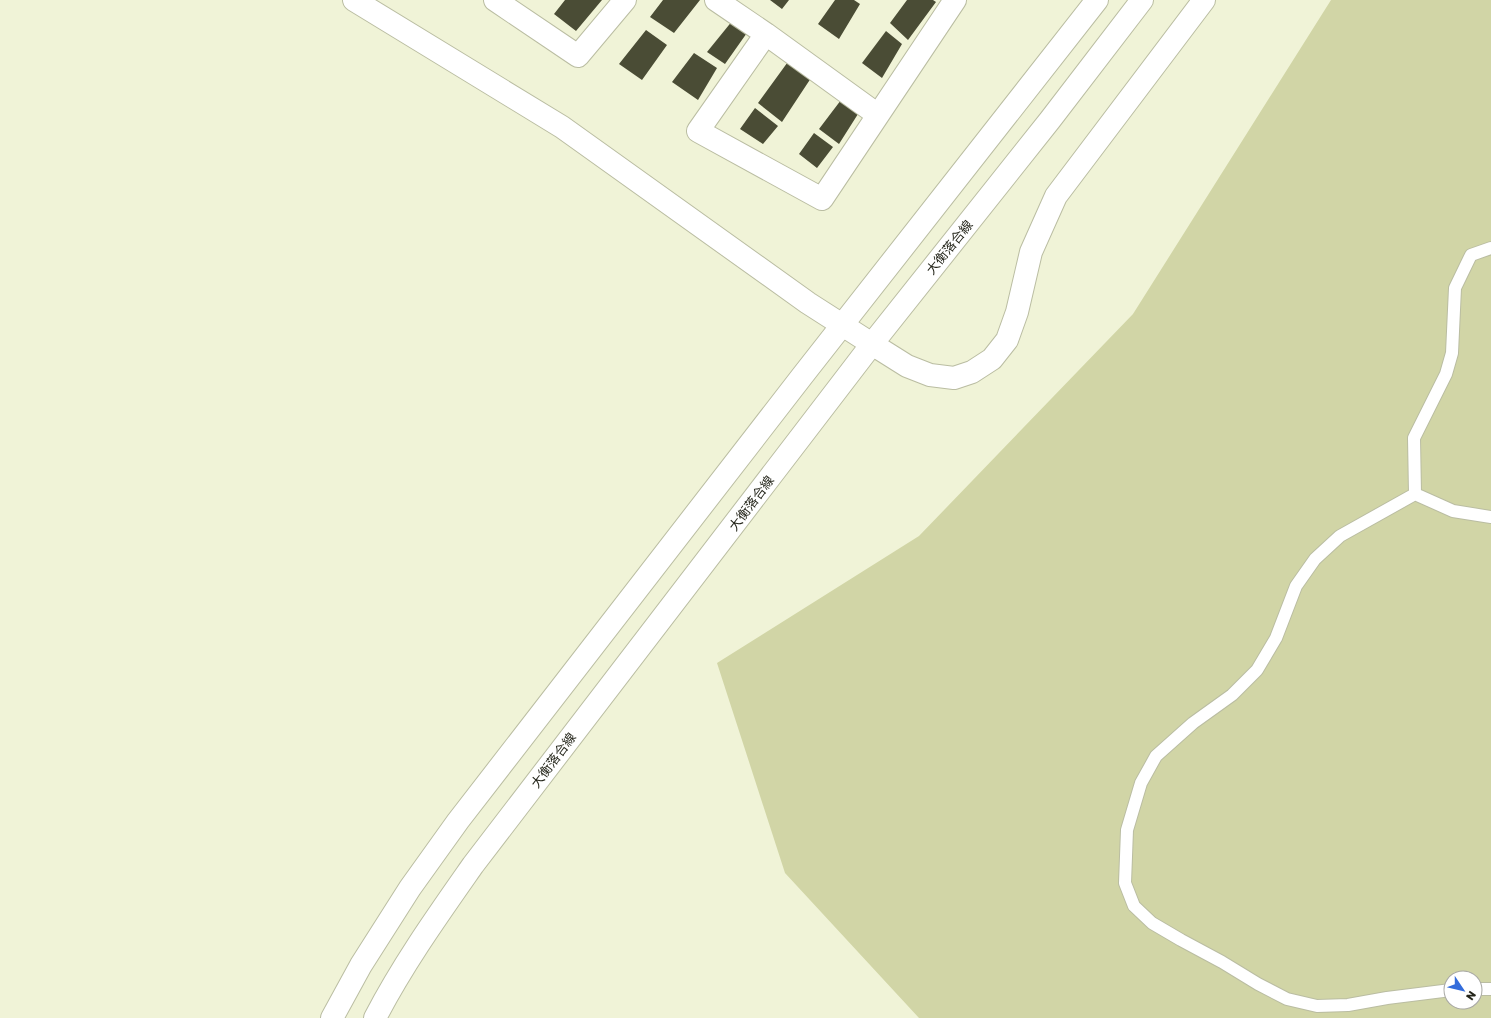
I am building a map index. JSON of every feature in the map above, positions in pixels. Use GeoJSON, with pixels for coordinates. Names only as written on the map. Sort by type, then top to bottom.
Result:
{"type":"FeatureCollection","features":[{"type":"Feature","properties":{"kind":"main road"},"geometry":{"type":"LineString","coordinates":[[354,0],[562,127],[842,326],[907,366],[930,375],[954,378],[972,372],[992,359],[1007,340],[1017,312],[1031,252],[1056,196],[1204,0]]}},
{"type":"Feature","properties":{"kind":"main road"},"geometry":{"type":"LineString","coordinates":[[495,0],[578,56],[624,0]]}},
{"type":"Feature","properties":{"kind":"main road"},"geometry":{"type":"LineString","coordinates":[[716,0],[766,34],[878,115]]}},
{"type":"Feature","properties":{"kind":"main road"},"geometry":{"type":"LineString","coordinates":[[766,34],[698,131],[822,199],[955,0]]}},
{"type":"Feature","properties":{"kind":"main road"},"geometry":{"type":"LineString","coordinates":[[332,1018],[362,965],[406,894],[458,821],[1097,0]]}},
{"type":"Feature","properties":{"kind":"main road","name":"大衡落合線"},"geometry":{"type":"LineString","coordinates":[[375,1018],[398,977],[434,921],[473,865],[872,344],[1050,120],[1142,0]]}},
{"type":"Feature","properties":{"kind":"lane"},"geometry":{"type":"LineString","coordinates":[[1415,494],[1414,438],[1446,374],[1452,353],[1454,288],[1471,255],[1491,248]]}},
{"type":"Feature","properties":{"kind":"lane"},"geometry":{"type":"LineString","coordinates":[[1415,494],[1453,511],[1491,517]]}},
{"type":"Feature","properties":{"kind":"lane"},"geometry":{"type":"LineString","coordinates":[[1415,494],[1340,536],[1315,559],[1296,586],[1276,638],[1257,670],[1232,695],[1193,723],[1156,756],[1141,783],[1127,830],[1126,883],[1134,906],[1152,923],[1287,999],[1317,1006],[1348,1005],[1387,998],[1443,991]]}},
{"type":"Feature","properties":{"kind":"green space"},"geometry":{"type":"Polygon","coordinates":[[[1331,0],[1491,0],[1491,1018],[919,1018],[785,873],[717,663],[919,536],[1133,314],[1331,0]]]}},
{"type":"Feature","properties":{"kind":"building"},"geometry":{"type":"Polygon","coordinates":[[[565,0],[602,0],[576,31],[554,14],[565,0]]]}},
{"type":"Feature","properties":{"kind":"building"},"geometry":{"type":"Polygon","coordinates":[[[663,0],[700,0],[674,33],[650,17],[663,0]]]}},
{"type":"Feature","properties":{"kind":"building"},"geometry":{"type":"Polygon","coordinates":[[[770,0],[789,0],[782,9],[770,0]]]}},
{"type":"Feature","properties":{"kind":"building"},"geometry":{"type":"Polygon","coordinates":[[[835,0],[854,0],[860,4],[839,39],[818,24],[835,0]]]}},
{"type":"Feature","properties":{"kind":"building"},"geometry":{"type":"Polygon","coordinates":[[[907,0],[933,0],[936,2],[908,40],[890,23],[907,0]]]}},
{"type":"Feature","properties":{"kind":"building"},"geometry":{"type":"Polygon","coordinates":[[[733,20],[749,30],[725,64],[707,52],[733,20]]]}},
{"type":"Feature","properties":{"kind":"building"},"geometry":{"type":"Polygon","coordinates":[[[646,30],[667,45],[642,80],[619,64],[646,30]]]}},
{"type":"Feature","properties":{"kind":"building"},"geometry":{"type":"Polygon","coordinates":[[[886,31],[902,44],[882,78],[862,63],[886,31]]]}},
{"type":"Feature","properties":{"kind":"building"},"geometry":{"type":"Polygon","coordinates":[[[694,53],[717,68],[698,100],[672,82],[694,53]]]}},
{"type":"Feature","properties":{"kind":"building"},"geometry":{"type":"Polygon","coordinates":[[[790,59],[813,75],[782,122],[758,103],[790,59]]]}},
{"type":"Feature","properties":{"kind":"building"},"geometry":{"type":"Polygon","coordinates":[[[841,100],[858,114],[839,144],[819,129],[841,100]]]}},
{"type":"Feature","properties":{"kind":"building"},"geometry":{"type":"Polygon","coordinates":[[[755,108],[778,126],[763,144],[740,129],[755,108]]]}},
{"type":"Feature","properties":{"kind":"building"},"geometry":{"type":"Polygon","coordinates":[[[814,133],[833,147],[817,168],[799,154],[814,133]]]}}]}
